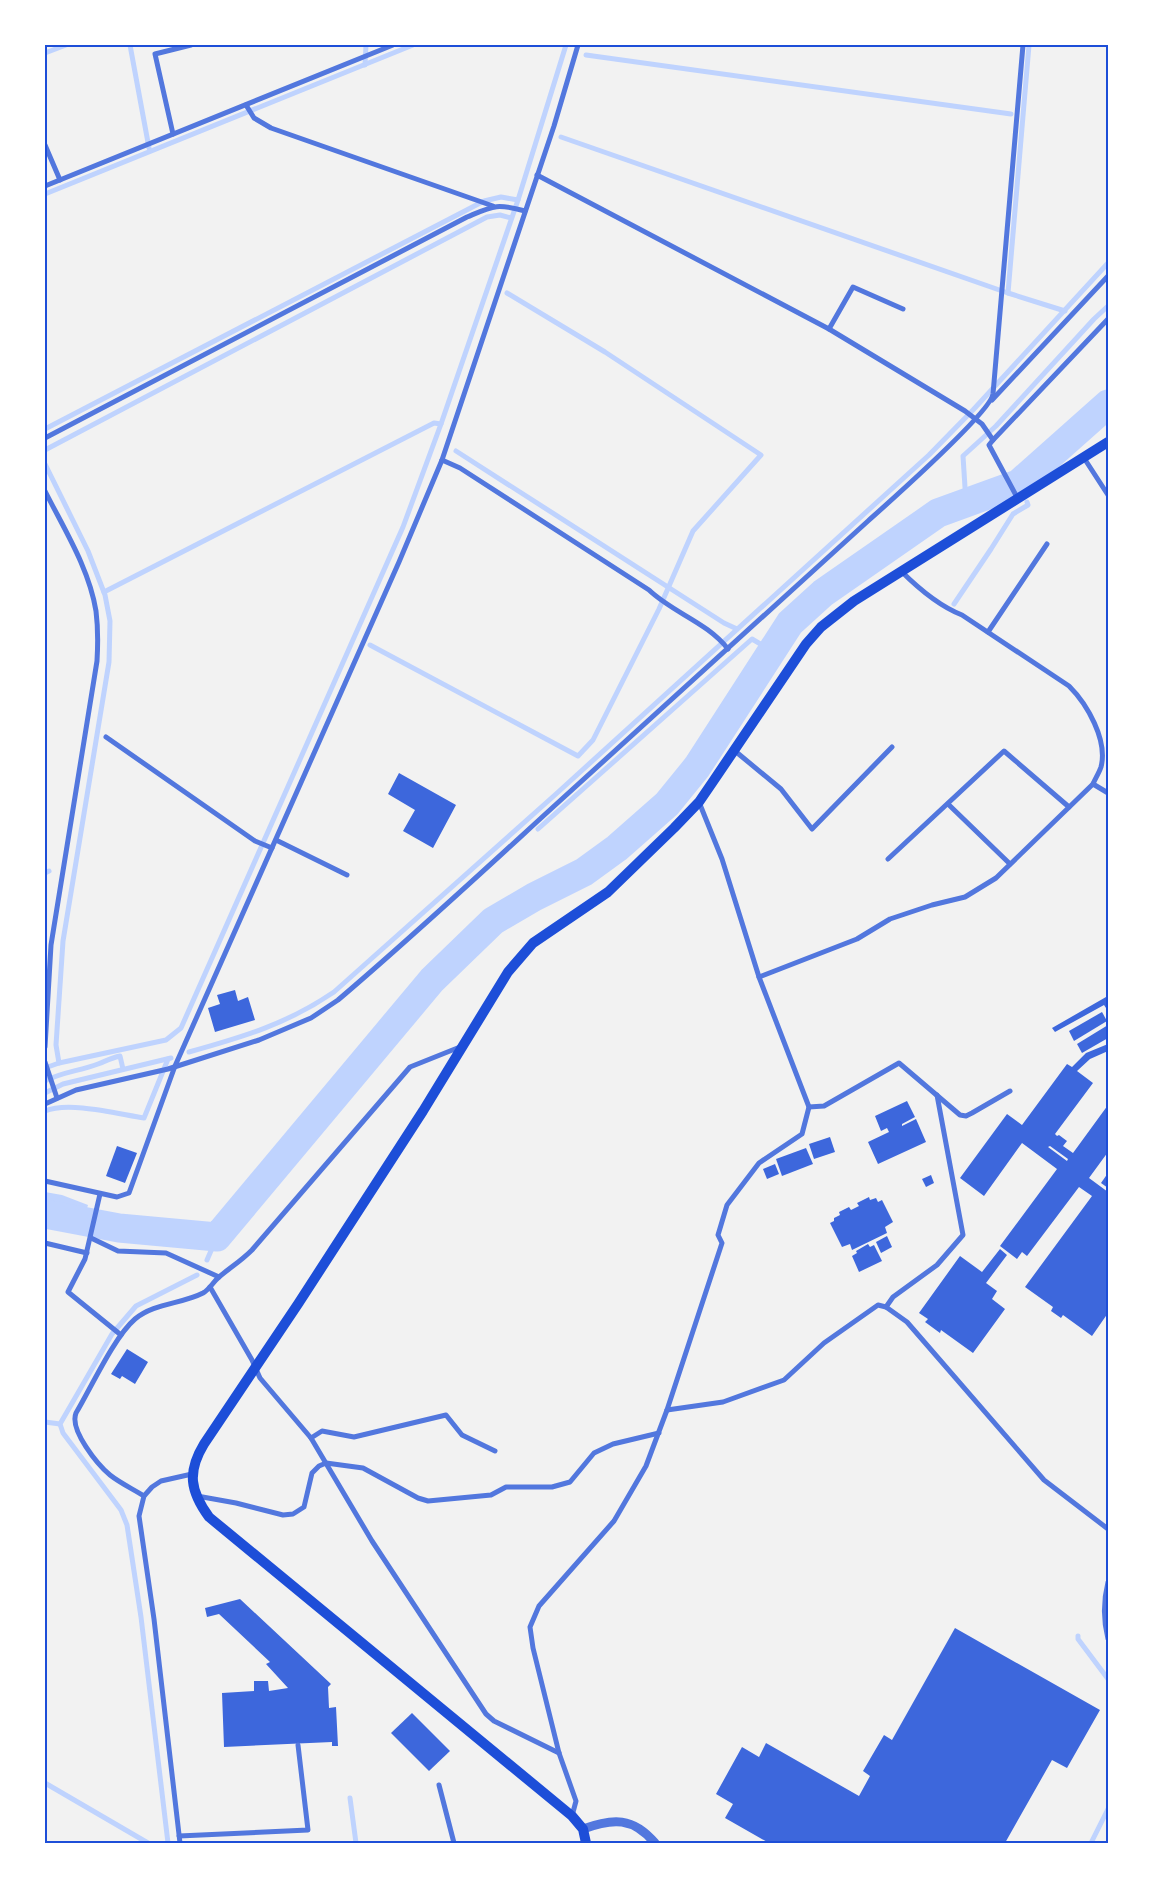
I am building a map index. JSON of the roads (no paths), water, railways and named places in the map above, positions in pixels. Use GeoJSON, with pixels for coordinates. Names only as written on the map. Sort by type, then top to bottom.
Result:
{"type":"FeatureCollection","features":[{"type":"Feature","properties":{"kind":"main road"},"geometry":{"type":"LineString","coordinates":[[586,1843],[583,1829],[572,1816],[216,1523],[204,1511],[197,1496],[192,1474],[198,1454],[464,1045],[508,972],[534,943],[608,892],[699,802],[792,664],[821,627],[854,601],[1016,496],[1084,458],[1108,442]]}},
{"type":"Feature","properties":{"kind":"street"},"geometry":{"type":"LineString","coordinates":[[173,134],[155,54],[191,45]]}},
{"type":"Feature","properties":{"kind":"street"},"geometry":{"type":"LineString","coordinates":[[45,186],[393,45]]}},
{"type":"Feature","properties":{"kind":"street"},"geometry":{"type":"LineString","coordinates":[[45,1181],[100,1194],[117,1196],[129,1193],[175,1066],[399,562],[442,460],[522,210],[537,175],[578,45]]}},
{"type":"Feature","properties":{"kind":"street"},"geometry":{"type":"LineString","coordinates":[[993,397],[1022,45]]}},
{"type":"Feature","properties":{"kind":"street"},"geometry":{"type":"LineString","coordinates":[[246,105],[254,118],[271,128],[493,206],[509,206],[522,210]]}},
{"type":"Feature","properties":{"kind":"street"},"geometry":{"type":"LineString","coordinates":[[45,145],[60,180]]}},
{"type":"Feature","properties":{"kind":"street"},"geometry":{"type":"LineString","coordinates":[[537,175],[829,329],[974,417],[982,424],[992,439]]}},
{"type":"Feature","properties":{"kind":"street"},"geometry":{"type":"LineString","coordinates":[[45,438],[467,217],[493,206]]}},
{"type":"Feature","properties":{"kind":"street"},"geometry":{"type":"LineString","coordinates":[[45,1104],[56,1096],[76,1090],[168,1069],[259,1040],[311,1018],[338,1000],[483,871],[926,468],[1108,276]]}},
{"type":"Feature","properties":{"kind":"street"},"geometry":{"type":"LineString","coordinates":[[829,329],[853,288],[903,309]]}},
{"type":"Feature","properties":{"kind":"street"},"geometry":{"type":"LineString","coordinates":[[1016,496],[989,445],[992,439],[1108,319]]}},
{"type":"Feature","properties":{"kind":"street"},"geometry":{"type":"LineString","coordinates":[[1084,458],[1108,495]]}},
{"type":"Feature","properties":{"kind":"street"},"geometry":{"type":"LineString","coordinates":[[442,460],[460,468],[649,590],[657,598],[710,630],[720,638],[727,648]]}},
{"type":"Feature","properties":{"kind":"street"},"geometry":{"type":"LineString","coordinates":[[45,491],[85,572],[96,610],[98,661],[51,945],[45,1047]]}},
{"type":"Feature","properties":{"kind":"street"},"geometry":{"type":"LineString","coordinates":[[988,632],[1047,544]]}},
{"type":"Feature","properties":{"kind":"street"},"geometry":{"type":"LineString","coordinates":[[760,977],[856,939],[890,918],[966,897],[996,878],[1069,808],[1093,784],[1101,767],[1102,756],[1099,738],[1090,713],[1080,697],[1069,686],[962,615],[945,608],[912,583],[901,571]]}},
{"type":"Feature","properties":{"kind":"street"},"geometry":{"type":"LineString","coordinates":[[106,737],[256,841],[272,848]]}},
{"type":"Feature","properties":{"kind":"street"},"geometry":{"type":"LineString","coordinates":[[735,751],[780,790],[812,829],[892,747]]}},
{"type":"Feature","properties":{"kind":"street"},"geometry":{"type":"LineString","coordinates":[[888,859],[1004,751],[1069,808]]}},
{"type":"Feature","properties":{"kind":"street"},"geometry":{"type":"LineString","coordinates":[[1093,784],[1108,793]]}},
{"type":"Feature","properties":{"kind":"street"},"geometry":{"type":"LineString","coordinates":[[572,1816],[576,1801],[559,1753],[533,1648],[530,1627],[539,1606],[614,1521],[646,1466],[667,1410],[722,1244],[718,1234],[727,1205],[759,1163],[802,1134],[809,1106],[760,977],[722,859],[699,802]]}},
{"type":"Feature","properties":{"kind":"street"},"geometry":{"type":"LineString","coordinates":[[948,804],[1010,864]]}},
{"type":"Feature","properties":{"kind":"street"},"geometry":{"type":"LineString","coordinates":[[276,840],[347,876]]}},
{"type":"Feature","properties":{"kind":"street"},"geometry":{"type":"LineString","coordinates":[[144,1496],[111,1476],[104,1469],[81,1440],[74,1422],[76,1413],[120,1334],[150,1310],[202,1294],[219,1277],[236,1266],[252,1250],[410,1067],[464,1045]]}},
{"type":"Feature","properties":{"kind":"street"},"geometry":{"type":"LineString","coordinates":[[45,1062],[56,1096]]}},
{"type":"Feature","properties":{"kind":"street"},"geometry":{"type":"LineString","coordinates":[[809,1106],[824,1106],[900,1063],[960,1115],[966,1116],[1010,1090]]}},
{"type":"Feature","properties":{"kind":"street"},"geometry":{"type":"LineString","coordinates":[[886,1307],[893,1297],[937,1265],[963,1235],[937,1095]]}},
{"type":"Feature","properties":{"kind":"street"},"geometry":{"type":"LineString","coordinates":[[100,1194],[87,1254],[68,1292],[120,1334]]}},
{"type":"Feature","properties":{"kind":"street"},"geometry":{"type":"LineString","coordinates":[[91,1238],[118,1251],[166,1252],[219,1277]]}},
{"type":"Feature","properties":{"kind":"street"},"geometry":{"type":"LineString","coordinates":[[45,1244],[87,1254]]}},
{"type":"Feature","properties":{"kind":"street"},"geometry":{"type":"LineString","coordinates":[[210,1287],[260,1378],[311,1438],[372,1541],[486,1714],[494,1721],[559,1753]]}},
{"type":"Feature","properties":{"kind":"street"},"geometry":{"type":"LineString","coordinates":[[667,1410],[723,1402],[784,1380],[824,1343],[878,1304],[886,1307],[906,1322],[1044,1480],[1108,1529]]}},
{"type":"Feature","properties":{"kind":"street"},"geometry":{"type":"LineString","coordinates":[[311,1438],[322,1431],[354,1437],[446,1415],[462,1435],[495,1451]]}},
{"type":"Feature","properties":{"kind":"street"},"geometry":{"type":"LineString","coordinates":[[197,1496],[207,1496],[283,1515],[293,1514],[304,1507],[312,1474],[319,1466],[326,1463],[363,1468],[418,1498],[428,1501],[490,1495],[506,1487],[552,1487],[570,1482],[594,1453],[613,1444],[659,1433]]}},
{"type":"Feature","properties":{"kind":"street"},"geometry":{"type":"LineString","coordinates":[[180,1843],[154,1619],[139,1516],[144,1496],[152,1487],[161,1482],[192,1474]]}},
{"type":"Feature","properties":{"kind":"street"},"geometry":{"type":"LineString","coordinates":[[1108,1582],[1104,1598],[1104,1622],[1108,1639]]}},
{"type":"Feature","properties":{"kind":"street"},"geometry":{"type":"LineString","coordinates":[[179,1836],[308,1830],[298,1745]]}},
{"type":"Feature","properties":{"kind":"street"},"geometry":{"type":"LineString","coordinates":[[439,1785],[454,1843]]}},
{"type":"Feature","properties":{"kind":"street"},"geometry":{"type":"LineString","coordinates":[[583,1829],[602,1822],[617,1820],[634,1826],[648,1834],[655,1843]]}},
{"type":"Feature","properties":{"kind":"water"},"geometry":{"type":"Polygon","coordinates":[[[45,1192],[62,1195],[88,1205],[79,1234],[45,1228],[45,1192]]]}},
{"type":"Feature","properties":{"kind":"waterway"},"geometry":{"type":"LineString","coordinates":[[45,53],[66,45]]}},
{"type":"Feature","properties":{"kind":"waterway"},"geometry":{"type":"LineString","coordinates":[[130,45],[149,148]]}},
{"type":"Feature","properties":{"kind":"waterway"},"geometry":{"type":"LineString","coordinates":[[365,65],[366,45]]}},
{"type":"Feature","properties":{"kind":"waterway"},"geometry":{"type":"LineString","coordinates":[[45,194],[413,45]]}},
{"type":"Feature","properties":{"kind":"waterway"},"geometry":{"type":"LineString","coordinates":[[45,1068],[59,1063],[166,1040],[181,1028],[403,527],[441,424],[518,200],[566,45]]}},
{"type":"Feature","properties":{"kind":"waterway"},"geometry":{"type":"LineString","coordinates":[[1008,293],[1029,45]]}},
{"type":"Feature","properties":{"kind":"waterway"},"geometry":{"type":"LineString","coordinates":[[586,55],[1011,114]]}},
{"type":"Feature","properties":{"kind":"waterway"},"geometry":{"type":"LineString","coordinates":[[561,137],[1008,293],[1065,311]]}},
{"type":"Feature","properties":{"kind":"waterway"},"geometry":{"type":"LineString","coordinates":[[45,429],[484,201],[501,197],[518,200]]}},
{"type":"Feature","properties":{"kind":"waterway"},"geometry":{"type":"LineString","coordinates":[[45,450],[487,217],[500,215],[511,218]]}},
{"type":"Feature","properties":{"kind":"waterway"},"geometry":{"type":"LineString","coordinates":[[189,1052],[228,1041],[282,1021],[334,992],[556,794],[929,455],[1108,263]]}},
{"type":"Feature","properties":{"kind":"waterway"},"geometry":{"type":"LineString","coordinates":[[370,645],[578,756],[593,740],[659,609],[693,531],[761,455],[605,352],[507,293]]}},
{"type":"Feature","properties":{"kind":"waterway"},"geometry":{"type":"LineString","coordinates":[[966,503],[963,456],[996,426],[1108,306]]}},
{"type":"Feature","properties":{"kind":"waterway"},"geometry":{"type":"LineString","coordinates":[[45,1214],[119,1228],[217,1237],[432,980],[493,921],[534,897],[584,872],[617,848],[667,804],[697,767],[790,623],[823,593],[938,513],[1018,484],[1108,404]]}},
{"type":"Feature","properties":{"kind":"waterway"},"geometry":{"type":"LineString","coordinates":[[104,592],[434,423],[441,424]]}},
{"type":"Feature","properties":{"kind":"waterway"},"geometry":{"type":"LineString","coordinates":[[456,451],[724,623],[737,629]]}},
{"type":"Feature","properties":{"kind":"waterway"},"geometry":{"type":"LineString","coordinates":[[45,464],[88,551],[105,595],[110,621],[109,662],[63,941],[56,1045],[59,1063]]}},
{"type":"Feature","properties":{"kind":"waterway"},"geometry":{"type":"LineString","coordinates":[[1018,484],[1020,488]]}},
{"type":"Feature","properties":{"kind":"waterway"},"geometry":{"type":"LineString","coordinates":[[954,604],[1013,514],[1028,505],[1027,502]]}},
{"type":"Feature","properties":{"kind":"waterway"},"geometry":{"type":"LineString","coordinates":[[538,829],[752,639],[772,651]]}},
{"type":"Feature","properties":{"kind":"waterway"},"geometry":{"type":"LineString","coordinates":[[45,873],[49,871]]}},
{"type":"Feature","properties":{"kind":"waterway"},"geometry":{"type":"LineString","coordinates":[[45,1081],[120,1056],[123,1069]]}},
{"type":"Feature","properties":{"kind":"waterway"},"geometry":{"type":"LineString","coordinates":[[45,1093],[63,1084],[171,1058]]}},
{"type":"Feature","properties":{"kind":"waterway"},"geometry":{"type":"LineString","coordinates":[[45,1111],[67,1107],[108,1111],[144,1118],[168,1059]]}},
{"type":"Feature","properties":{"kind":"waterway"},"geometry":{"type":"LineString","coordinates":[[207,1260],[217,1237]]}},
{"type":"Feature","properties":{"kind":"waterway"},"geometry":{"type":"LineString","coordinates":[[168,1843],[141,1617],[127,1525],[121,1510],[63,1433],[60,1424],[112,1334],[136,1306],[197,1275]]}},
{"type":"Feature","properties":{"kind":"waterway"},"geometry":{"type":"LineString","coordinates":[[45,1422],[60,1424]]}},
{"type":"Feature","properties":{"kind":"waterway"},"geometry":{"type":"LineString","coordinates":[[1078,1636],[1078,1639],[1108,1679]]}},
{"type":"Feature","properties":{"kind":"waterway"},"geometry":{"type":"LineString","coordinates":[[45,1783],[148,1843]]}},
{"type":"Feature","properties":{"kind":"waterway"},"geometry":{"type":"LineString","coordinates":[[350,1798],[356,1843]]}},
{"type":"Feature","properties":{"kind":"waterway"},"geometry":{"type":"LineString","coordinates":[[1091,1843],[1108,1809]]}}]}
